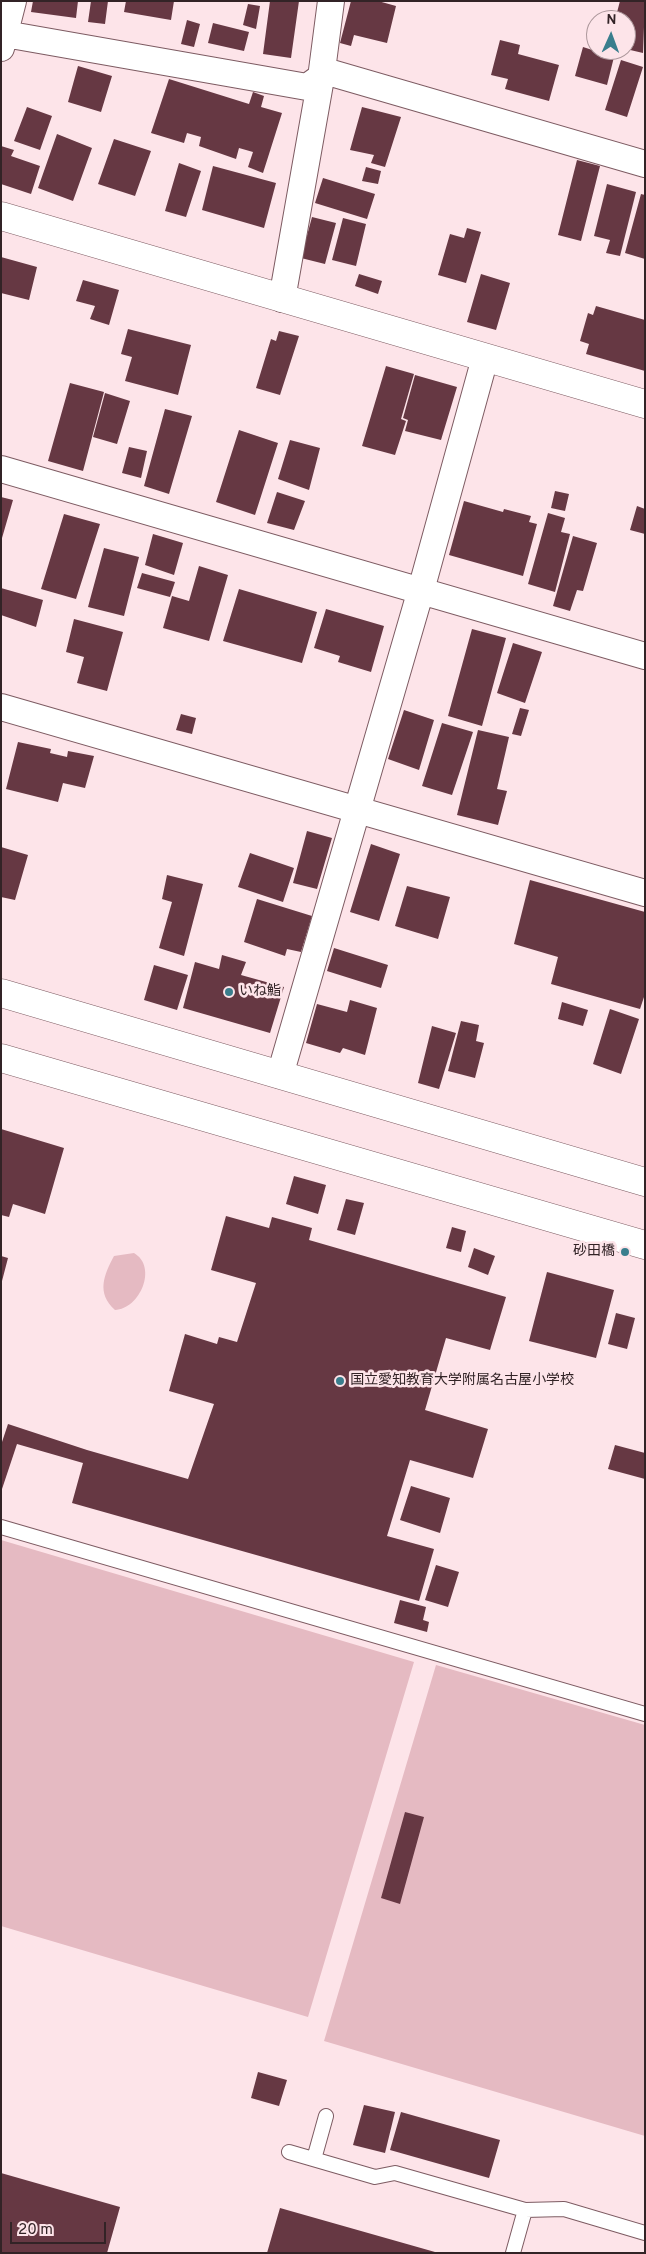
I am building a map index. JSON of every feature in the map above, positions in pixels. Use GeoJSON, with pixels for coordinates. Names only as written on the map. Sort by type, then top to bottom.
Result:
{"type":"FeatureCollection","features":[{"type":"Feature","properties":{"kind":"street"},"geometry":{"type":"LineString","coordinates":[[13,1],[3,41],[307,87],[328,72],[645,164]]}},
{"type":"Feature","properties":{"kind":"street"},"geometry":{"type":"LineString","coordinates":[[282,299],[321,78],[331,1]]}},
{"type":"Feature","properties":{"kind":"street"},"geometry":{"type":"LineString","coordinates":[[1,216],[645,404]]}},
{"type":"Feature","properties":{"kind":"street"},"geometry":{"type":"LineString","coordinates":[[280,1075],[421,590],[485,358]]}},
{"type":"Feature","properties":{"kind":"street"},"geometry":{"type":"LineString","coordinates":[[1,469],[645,656]]}},
{"type":"Feature","properties":{"kind":"street"},"geometry":{"type":"LineString","coordinates":[[1,707],[645,894]]}},
{"type":"Feature","properties":{"kind":"street"},"geometry":{"type":"LineString","coordinates":[[1,993],[645,1182]]}},
{"type":"Feature","properties":{"kind":"street"},"geometry":{"type":"LineString","coordinates":[[1,1058],[645,1245]]}},
{"type":"Feature","properties":{"kind":"lane"},"geometry":{"type":"LineString","coordinates":[[1,1527],[645,1714]]}},
{"type":"Feature","properties":{"kind":"lane"},"geometry":{"type":"LineString","coordinates":[[314,2159],[326,2116]]}},
{"type":"Feature","properties":{"kind":"lane"},"geometry":{"type":"LineString","coordinates":[[289,2152],[375,2177],[395,2173],[525,2210],[564,2209],[645,2232]]}},
{"type":"Feature","properties":{"kind":"lane"},"geometry":{"type":"LineString","coordinates":[[513,2253],[525,2210]]}},
{"type":"Feature","properties":{"kind":"shaded area"},"geometry":{"type":"Polygon","coordinates":[[[134,1253],[141,1259],[145,1268],[143,1286],[132,1303],[124,1308],[115,1310],[105,1297],[104,1284],[107,1270],[114,1256],[134,1253]]]}},
{"type":"Feature","properties":{"kind":"shaded area"},"geometry":{"type":"Polygon","coordinates":[[[1,1540],[414,1662],[308,2017],[1,1926],[1,1540]]]}},
{"type":"Feature","properties":{"kind":"shaded area"},"geometry":{"type":"Polygon","coordinates":[[[436,1665],[645,1725],[645,2136],[324,2041],[436,1665]]]}},
{"type":"Feature","properties":{"kind":"building"},"geometry":{"type":"Polygon","coordinates":[[[33,1],[78,1],[76,18],[31,12],[33,1]]]}},
{"type":"Feature","properties":{"kind":"building"},"geometry":{"type":"Polygon","coordinates":[[[91,1],[108,1],[105,24],[88,22],[91,1]]]}},
{"type":"Feature","properties":{"kind":"building"},"geometry":{"type":"Polygon","coordinates":[[[126,1],[174,1],[171,20],[124,12],[126,1]]]}},
{"type":"Feature","properties":{"kind":"building"},"geometry":{"type":"Polygon","coordinates":[[[270,1],[299,1],[291,58],[263,54],[270,1]]]}},
{"type":"Feature","properties":{"kind":"building"},"geometry":{"type":"Polygon","coordinates":[[[351,1],[378,1],[396,6],[387,43],[354,35],[351,46],[340,43],[351,1]]]}},
{"type":"Feature","properties":{"kind":"building"},"geometry":{"type":"Polygon","coordinates":[[[620,1],[645,1],[643,53],[636,51],[636,10],[618,10],[620,1]]]}},
{"type":"Feature","properties":{"kind":"building"},"geometry":{"type":"Polygon","coordinates":[[[248,4],[260,6],[256,29],[243,25],[248,4]]]}},
{"type":"Feature","properties":{"kind":"building"},"geometry":{"type":"Polygon","coordinates":[[[187,20],[200,24],[194,47],[181,44],[187,20]]]}},
{"type":"Feature","properties":{"kind":"building"},"geometry":{"type":"Polygon","coordinates":[[[213,23],[249,32],[244,51],[208,43],[213,23]]]}},
{"type":"Feature","properties":{"kind":"building"},"geometry":{"type":"Polygon","coordinates":[[[500,40],[520,45],[518,54],[559,65],[549,101],[505,89],[508,79],[491,75],[500,40]]]}},
{"type":"Feature","properties":{"kind":"building"},"geometry":{"type":"Polygon","coordinates":[[[583,47],[586,48],[586,60],[613,60],[607,85],[575,76],[583,47]]]}},
{"type":"Feature","properties":{"kind":"building"},"geometry":{"type":"Polygon","coordinates":[[[621,60],[643,67],[627,117],[605,110],[621,60]]]}},
{"type":"Feature","properties":{"kind":"building"},"geometry":{"type":"Polygon","coordinates":[[[78,66],[112,76],[101,112],[68,102],[78,66]]]}},
{"type":"Feature","properties":{"kind":"building"},"geometry":{"type":"Polygon","coordinates":[[[169,79],[249,104],[253,92],[264,96],[261,107],[282,113],[263,173],[248,167],[253,152],[239,148],[236,159],[199,146],[201,137],[187,133],[184,143],[151,133],[169,79]]]}},
{"type":"Feature","properties":{"kind":"building"},"geometry":{"type":"Polygon","coordinates":[[[27,107],[52,116],[40,150],[14,141],[27,107]]]}},
{"type":"Feature","properties":{"kind":"building"},"geometry":{"type":"Polygon","coordinates":[[[362,107],[401,117],[385,167],[371,163],[374,155],[350,150],[362,107]]]}},
{"type":"Feature","properties":{"kind":"building"},"geometry":{"type":"Polygon","coordinates":[[[57,134],[92,148],[73,201],[38,188],[57,134]]]}},
{"type":"Feature","properties":{"kind":"building"},"geometry":{"type":"Polygon","coordinates":[[[114,139],[151,151],[135,196],[98,184],[114,139]]]}},
{"type":"Feature","properties":{"kind":"building"},"geometry":{"type":"Polygon","coordinates":[[[1,146],[14,150],[11,156],[40,166],[31,194],[1,184],[1,146]]]}},
{"type":"Feature","properties":{"kind":"building"},"geometry":{"type":"Polygon","coordinates":[[[577,160],[600,166],[581,241],[558,235],[577,160]]]}},
{"type":"Feature","properties":{"kind":"building"},"geometry":{"type":"Polygon","coordinates":[[[179,163],[201,171],[186,217],[165,211],[179,163]]]}},
{"type":"Feature","properties":{"kind":"building"},"geometry":{"type":"Polygon","coordinates":[[[213,166],[276,183],[264,228],[202,210],[213,166]]]}},
{"type":"Feature","properties":{"kind":"building"},"geometry":{"type":"Polygon","coordinates":[[[366,167],[381,171],[378,184],[362,181],[366,167]]]}},
{"type":"Feature","properties":{"kind":"building"},"geometry":{"type":"Polygon","coordinates":[[[323,178],[375,194],[367,219],[315,203],[323,178]]]}},
{"type":"Feature","properties":{"kind":"building"},"geometry":{"type":"Polygon","coordinates":[[[607,184],[636,192],[620,256],[606,253],[610,240],[594,236],[607,184]]]}},
{"type":"Feature","properties":{"kind":"building"},"geometry":{"type":"Polygon","coordinates":[[[641,194],[645,195],[645,259],[625,253],[641,194]]]}},
{"type":"Feature","properties":{"kind":"building"},"geometry":{"type":"Polygon","coordinates":[[[312,217],[336,223],[325,264],[301,258],[312,217]]]}},
{"type":"Feature","properties":{"kind":"building"},"geometry":{"type":"Polygon","coordinates":[[[343,218],[366,224],[356,266],[332,260],[343,218]]]}},
{"type":"Feature","properties":{"kind":"building"},"geometry":{"type":"Polygon","coordinates":[[[467,228],[481,232],[466,283],[438,275],[450,234],[464,238],[467,228]]]}},
{"type":"Feature","properties":{"kind":"building"},"geometry":{"type":"Polygon","coordinates":[[[1,257],[37,267],[29,300],[1,293],[1,257]]]}},
{"type":"Feature","properties":{"kind":"building"},"geometry":{"type":"Polygon","coordinates":[[[359,274],[382,281],[378,294],[355,286],[359,274]]]}},
{"type":"Feature","properties":{"kind":"building"},"geometry":{"type":"Polygon","coordinates":[[[481,274],[510,283],[496,330],[467,322],[481,274]]]}},
{"type":"Feature","properties":{"kind":"building"},"geometry":{"type":"Polygon","coordinates":[[[83,280],[119,290],[109,325],[90,319],[95,306],[76,301],[83,280]]]}},
{"type":"Feature","properties":{"kind":"building"},"geometry":{"type":"Polygon","coordinates":[[[596,306],[645,320],[645,371],[586,354],[589,344],[580,341],[588,313],[593,315],[596,306]]]}},
{"type":"Feature","properties":{"kind":"building"},"geometry":{"type":"Polygon","coordinates":[[[128,329],[191,345],[178,395],[125,381],[132,357],[121,354],[128,329]]]}},
{"type":"Feature","properties":{"kind":"building"},"geometry":{"type":"Polygon","coordinates":[[[279,331],[299,336],[280,395],[256,388],[271,339],[276,341],[279,331]]]}},
{"type":"Feature","properties":{"kind":"building"},"geometry":{"type":"Polygon","coordinates":[[[386,366],[414,374],[401,419],[406,421],[395,455],[362,446],[386,366]]]}},
{"type":"Feature","properties":{"kind":"building"},"geometry":{"type":"Polygon","coordinates":[[[415,375],[457,387],[441,440],[405,431],[408,420],[403,418],[415,375]]]}},
{"type":"Feature","properties":{"kind":"building"},"geometry":{"type":"Polygon","coordinates":[[[70,383],[104,392],[83,471],[48,461],[70,383]]]}},
{"type":"Feature","properties":{"kind":"building"},"geometry":{"type":"Polygon","coordinates":[[[105,393],[130,401],[117,444],[93,437],[105,393]]]}},
{"type":"Feature","properties":{"kind":"building"},"geometry":{"type":"Polygon","coordinates":[[[165,409],[192,416],[169,494],[144,486],[165,409]]]}},
{"type":"Feature","properties":{"kind":"building"},"geometry":{"type":"Polygon","coordinates":[[[239,430],[278,443],[255,515],[216,502],[239,430]]]}},
{"type":"Feature","properties":{"kind":"building"},"geometry":{"type":"Polygon","coordinates":[[[290,440],[320,448],[309,490],[278,479],[290,440]]]}},
{"type":"Feature","properties":{"kind":"building"},"geometry":{"type":"Polygon","coordinates":[[[129,447],[147,451],[141,478],[122,473],[129,447]]]}},
{"type":"Feature","properties":{"kind":"building"},"geometry":{"type":"Polygon","coordinates":[[[555,491],[569,494],[565,511],[551,508],[555,491]]]}},
{"type":"Feature","properties":{"kind":"building"},"geometry":{"type":"Polygon","coordinates":[[[277,492],[305,501],[294,530],[267,523],[277,492]]]}},
{"type":"Feature","properties":{"kind":"building"},"geometry":{"type":"Polygon","coordinates":[[[1,497],[13,500],[2,538],[1,538],[1,497]]]}},
{"type":"Feature","properties":{"kind":"building"},"geometry":{"type":"Polygon","coordinates":[[[464,501],[503,512],[504,509],[531,516],[529,522],[537,524],[523,576],[449,555],[464,501]]]}},
{"type":"Feature","properties":{"kind":"building"},"geometry":{"type":"Polygon","coordinates":[[[637,506],[645,509],[645,534],[630,530],[637,506]]]}},
{"type":"Feature","properties":{"kind":"building"},"geometry":{"type":"Polygon","coordinates":[[[548,513],[565,518],[561,532],[570,534],[555,592],[528,584],[548,513]]]}},
{"type":"Feature","properties":{"kind":"building"},"geometry":{"type":"Polygon","coordinates":[[[64,514],[100,524],[76,599],[41,589],[64,514]]]}},
{"type":"Feature","properties":{"kind":"building"},"geometry":{"type":"Polygon","coordinates":[[[153,534],[183,543],[174,575],[145,565],[153,534]]]}},
{"type":"Feature","properties":{"kind":"building"},"geometry":{"type":"Polygon","coordinates":[[[573,536],[597,543],[583,591],[577,590],[570,611],[553,606],[573,536]]]}},
{"type":"Feature","properties":{"kind":"building"},"geometry":{"type":"Polygon","coordinates":[[[104,548],[139,557],[124,616],[88,607],[104,548]]]}},
{"type":"Feature","properties":{"kind":"building"},"geometry":{"type":"Polygon","coordinates":[[[199,566],[228,575],[209,641],[163,628],[172,596],[189,601],[199,566]]]}},
{"type":"Feature","properties":{"kind":"building"},"geometry":{"type":"Polygon","coordinates":[[[142,573],[175,582],[170,597],[137,588],[142,573]]]}},
{"type":"Feature","properties":{"kind":"building"},"geometry":{"type":"Polygon","coordinates":[[[1,588],[43,600],[36,627],[1,615],[1,588]]]}},
{"type":"Feature","properties":{"kind":"building"},"geometry":{"type":"Polygon","coordinates":[[[239,589],[317,612],[302,663],[223,641],[239,589]]]}},
{"type":"Feature","properties":{"kind":"building"},"geometry":{"type":"Polygon","coordinates":[[[326,609],[384,626],[371,672],[338,662],[340,656],[314,648],[326,609]]]}},
{"type":"Feature","properties":{"kind":"building"},"geometry":{"type":"Polygon","coordinates":[[[74,619],[123,632],[107,691],[77,683],[84,657],[66,652],[74,619]]]}},
{"type":"Feature","properties":{"kind":"building"},"geometry":{"type":"Polygon","coordinates":[[[472,629],[506,638],[482,726],[448,716],[472,629]]]}},
{"type":"Feature","properties":{"kind":"building"},"geometry":{"type":"Polygon","coordinates":[[[513,643],[542,652],[525,703],[497,693],[513,643]]]}},
{"type":"Feature","properties":{"kind":"building"},"geometry":{"type":"Polygon","coordinates":[[[520,708],[529,710],[521,736],[512,734],[520,708]]]}},
{"type":"Feature","properties":{"kind":"building"},"geometry":{"type":"Polygon","coordinates":[[[404,710],[434,720],[419,770],[388,759],[404,710]]]}},
{"type":"Feature","properties":{"kind":"building"},"geometry":{"type":"Polygon","coordinates":[[[181,714],[196,718],[192,734],[176,730],[181,714]]]}},
{"type":"Feature","properties":{"kind":"building"},"geometry":{"type":"Polygon","coordinates":[[[442,723],[473,732],[452,795],[422,786],[442,723]]]}},
{"type":"Feature","properties":{"kind":"building"},"geometry":{"type":"Polygon","coordinates":[[[478,730],[509,737],[497,789],[507,791],[498,825],[457,815],[478,730]]]}},
{"type":"Feature","properties":{"kind":"building"},"geometry":{"type":"Polygon","coordinates":[[[18,742],[51,749],[50,753],[67,757],[68,751],[94,756],[85,788],[63,783],[58,802],[6,789],[18,742]]]}},
{"type":"Feature","properties":{"kind":"building"},"geometry":{"type":"Polygon","coordinates":[[[307,831],[332,838],[317,889],[293,883],[307,831]]]}},
{"type":"Feature","properties":{"kind":"building"},"geometry":{"type":"Polygon","coordinates":[[[371,844],[400,854],[379,921],[350,912],[371,844]]]}},
{"type":"Feature","properties":{"kind":"building"},"geometry":{"type":"Polygon","coordinates":[[[1,847],[28,855],[15,900],[1,897],[1,847]]]}},
{"type":"Feature","properties":{"kind":"building"},"geometry":{"type":"Polygon","coordinates":[[[250,853],[294,868],[283,902],[238,887],[250,853]]]}},
{"type":"Feature","properties":{"kind":"building"},"geometry":{"type":"Polygon","coordinates":[[[167,875],[203,884],[184,956],[159,948],[172,902],[162,899],[167,875]]]}},
{"type":"Feature","properties":{"kind":"building"},"geometry":{"type":"Polygon","coordinates":[[[530,880],[645,912],[645,994],[640,1009],[551,984],[558,957],[514,944],[530,880]]]}},
{"type":"Feature","properties":{"kind":"building"},"geometry":{"type":"Polygon","coordinates":[[[407,886],[450,897],[438,939],[395,926],[407,886]]]}},
{"type":"Feature","properties":{"kind":"building"},"geometry":{"type":"Polygon","coordinates":[[[257,899],[312,916],[301,952],[287,949],[285,956],[244,942],[257,899]]]}},
{"type":"Feature","properties":{"kind":"building"},"geometry":{"type":"Polygon","coordinates":[[[334,948],[388,965],[381,988],[327,971],[334,948]]]}},
{"type":"Feature","properties":{"kind":"building"},"geometry":{"type":"Polygon","coordinates":[[[222,955],[246,962],[241,975],[284,987],[270,1033],[183,1008],[195,962],[219,969],[222,955]]]}},
{"type":"Feature","properties":{"kind":"building"},"geometry":{"type":"Polygon","coordinates":[[[154,965],[188,975],[177,1010],[144,1000],[154,965]]]}},
{"type":"Feature","properties":{"kind":"building"},"geometry":{"type":"Polygon","coordinates":[[[350,1000],[377,1008],[365,1055],[343,1048],[340,1053],[306,1043],[317,1004],[347,1012],[350,1000]]]}},
{"type":"Feature","properties":{"kind":"building"},"geometry":{"type":"Polygon","coordinates":[[[562,1002],[588,1010],[583,1026],[558,1019],[562,1002]]]}},
{"type":"Feature","properties":{"kind":"building"},"geometry":{"type":"Polygon","coordinates":[[[610,1009],[639,1019],[621,1074],[593,1064],[610,1009]]]}},
{"type":"Feature","properties":{"kind":"building"},"geometry":{"type":"Polygon","coordinates":[[[461,1021],[479,1025],[476,1041],[484,1043],[475,1078],[448,1071],[461,1021]]]}},
{"type":"Feature","properties":{"kind":"building"},"geometry":{"type":"Polygon","coordinates":[[[432,1026],[456,1033],[439,1089],[418,1083],[432,1026]]]}},
{"type":"Feature","properties":{"kind":"building"},"geometry":{"type":"Polygon","coordinates":[[[1,1129],[64,1148],[45,1214],[13,1204],[9,1217],[1,1215],[1,1129]]]}},
{"type":"Feature","properties":{"kind":"building"},"geometry":{"type":"Polygon","coordinates":[[[294,1176],[326,1185],[318,1214],[286,1204],[294,1176]]]}},
{"type":"Feature","properties":{"kind":"building"},"geometry":{"type":"Polygon","coordinates":[[[346,1199],[364,1203],[355,1235],[337,1230],[346,1199]]]}},
{"type":"Feature","properties":{"kind":"building"},"geometry":{"type":"Polygon","coordinates":[[[226,1216],[269,1228],[272,1217],[312,1228],[309,1240],[506,1297],[490,1350],[446,1338],[425,1410],[488,1429],[473,1478],[410,1460],[387,1536],[434,1549],[419,1601],[72,1503],[83,1463],[17,1444],[1,1492],[1,1445],[8,1424],[87,1450],[188,1479],[214,1404],[169,1391],[185,1334],[217,1344],[219,1337],[237,1342],[256,1283],[211,1270],[226,1216]]]}},
{"type":"Feature","properties":{"kind":"building"},"geometry":{"type":"Polygon","coordinates":[[[452,1227],[466,1231],[461,1252],[446,1248],[452,1227]]]}},
{"type":"Feature","properties":{"kind":"building"},"geometry":{"type":"Polygon","coordinates":[[[474,1248],[495,1256],[488,1275],[468,1267],[474,1248]]]}},
{"type":"Feature","properties":{"kind":"building"},"geometry":{"type":"Polygon","coordinates":[[[1,1256],[8,1258],[2,1281],[1,1281],[1,1256]]]}},
{"type":"Feature","properties":{"kind":"building"},"geometry":{"type":"Polygon","coordinates":[[[547,1272],[614,1290],[596,1358],[529,1341],[547,1272]]]}},
{"type":"Feature","properties":{"kind":"building"},"geometry":{"type":"Polygon","coordinates":[[[616,1313],[635,1318],[627,1349],[608,1344],[616,1313]]]}},
{"type":"Feature","properties":{"kind":"building"},"geometry":{"type":"Polygon","coordinates":[[[615,1445],[645,1453],[645,1479],[608,1469],[615,1445]]]}},
{"type":"Feature","properties":{"kind":"building"},"geometry":{"type":"Polygon","coordinates":[[[411,1486],[450,1498],[440,1533],[400,1520],[411,1486]]]}},
{"type":"Feature","properties":{"kind":"building"},"geometry":{"type":"Polygon","coordinates":[[[436,1565],[459,1572],[448,1607],[425,1600],[436,1565]]]}},
{"type":"Feature","properties":{"kind":"building"},"geometry":{"type":"Polygon","coordinates":[[[400,1600],[426,1607],[423,1620],[429,1622],[427,1632],[394,1623],[400,1600]]]}},
{"type":"Feature","properties":{"kind":"building"},"geometry":{"type":"Polygon","coordinates":[[[405,1812],[424,1817],[400,1904],[381,1898],[405,1812]]]}},
{"type":"Feature","properties":{"kind":"building"},"geometry":{"type":"Polygon","coordinates":[[[258,2072],[287,2080],[279,2106],[251,2098],[258,2072]]]}},
{"type":"Feature","properties":{"kind":"building"},"geometry":{"type":"Polygon","coordinates":[[[364,2105],[395,2112],[385,2153],[353,2145],[364,2105]]]}},
{"type":"Feature","properties":{"kind":"building"},"geometry":{"type":"Polygon","coordinates":[[[401,2112],[500,2140],[489,2178],[390,2150],[401,2112]]]}},
{"type":"Feature","properties":{"kind":"building"},"geometry":{"type":"Polygon","coordinates":[[[1,2173],[120,2207],[107,2253],[1,2253],[1,2173]]]}},
{"type":"Feature","properties":{"kind":"building"},"geometry":{"type":"Polygon","coordinates":[[[280,2208],[435,2252],[435,2253],[267,2253],[280,2208]]]}},
{"type":"Feature","properties":{"kind":"place","name":"いね鮨"},"geometry":{"type":"Point","coordinates":[229,992]}},
{"type":"Feature","properties":{"kind":"place","name":"砂田橋"},"geometry":{"type":"Point","coordinates":[625,1252]}},
{"type":"Feature","properties":{"kind":"place","name":"国立愛知教育大学附属名古屋小学校"},"geometry":{"type":"Point","coordinates":[340,1381]}}]}
